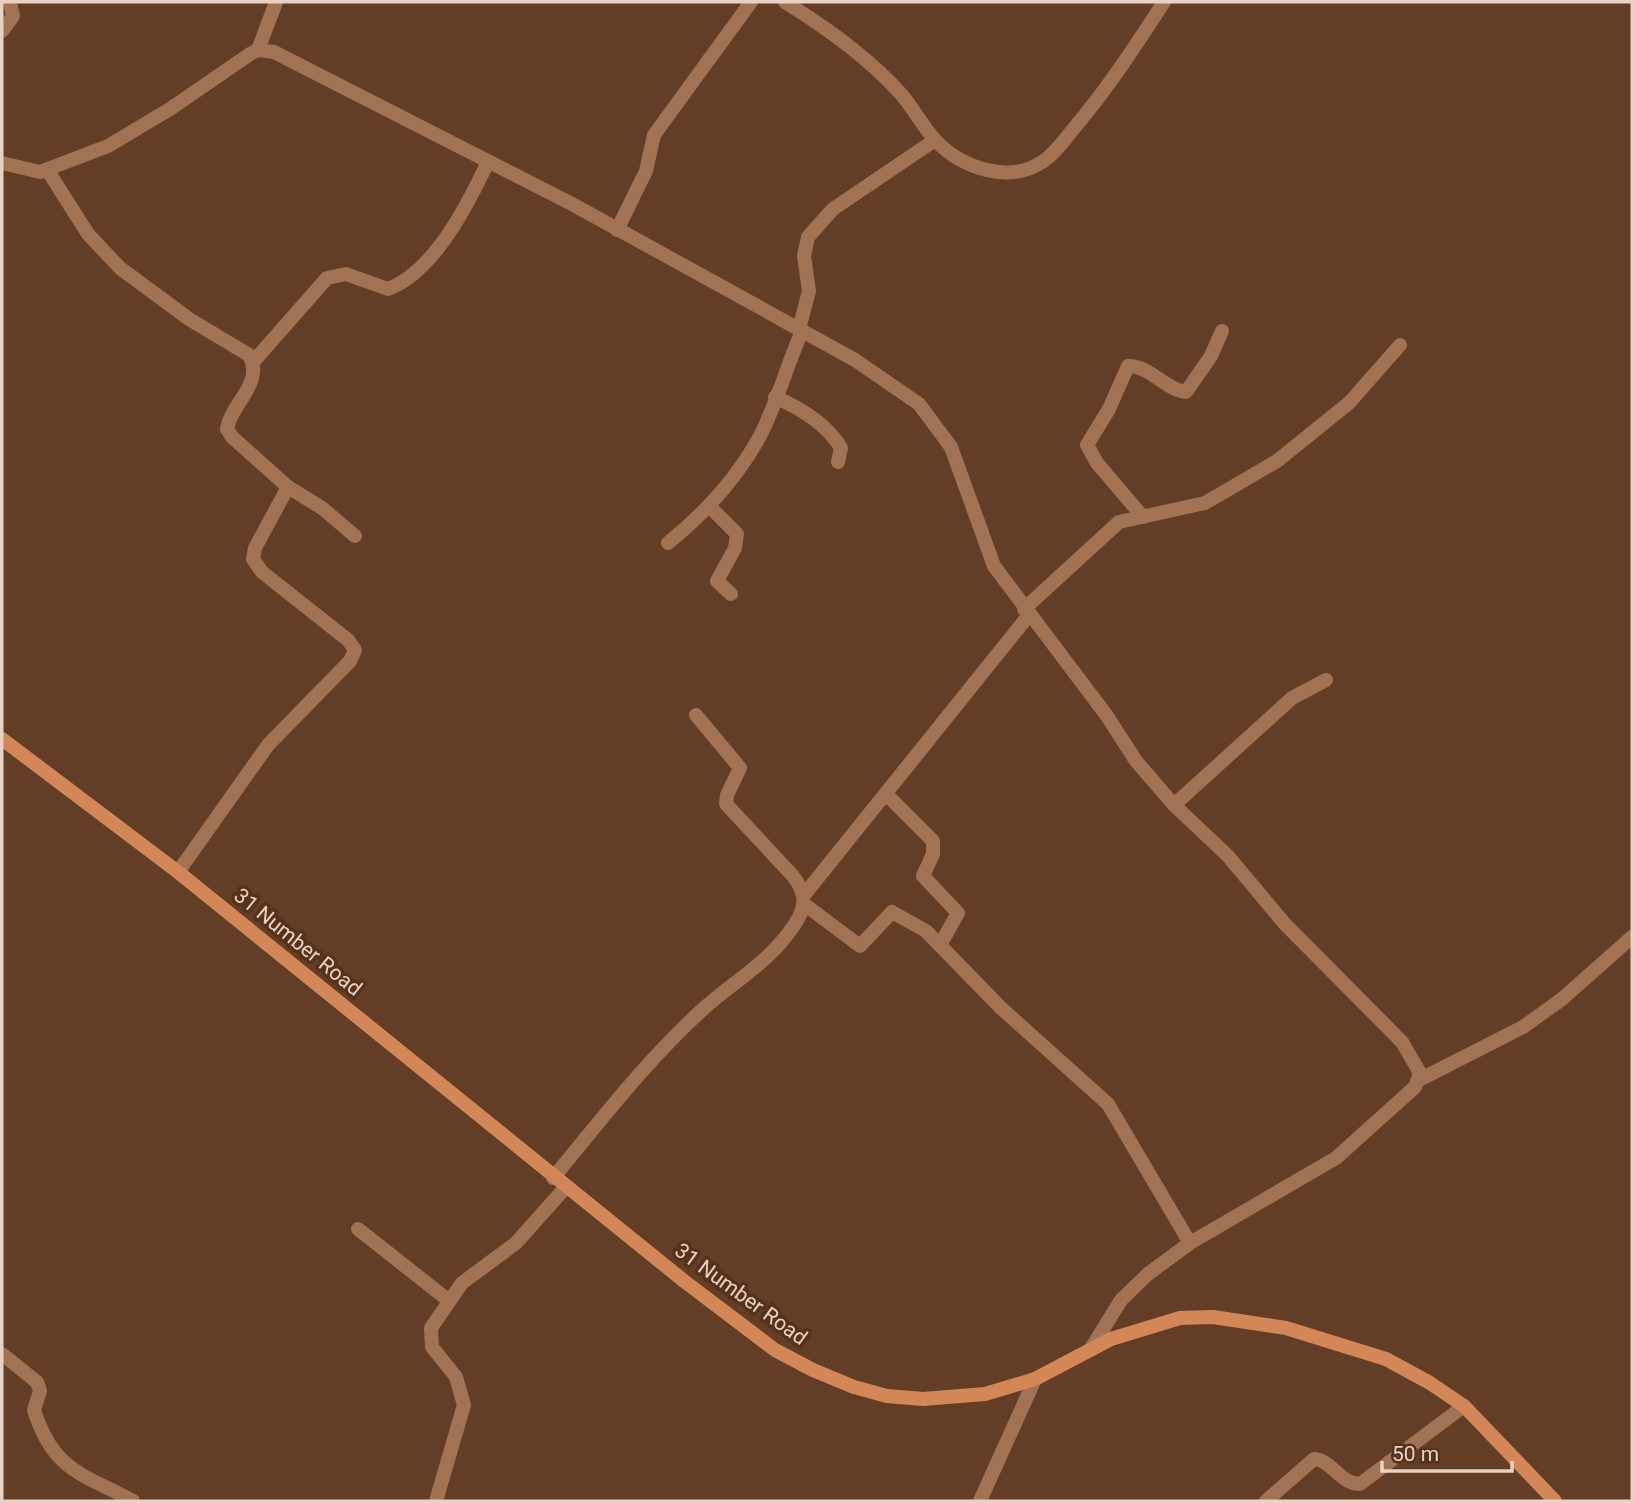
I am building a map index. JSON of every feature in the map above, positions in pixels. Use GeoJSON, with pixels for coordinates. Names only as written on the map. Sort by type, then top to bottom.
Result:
{"type":"FeatureCollection","features":[{"type":"Feature","properties":{"kind":"main road","name":"31 Number Road"},"geometry":{"type":"LineString","coordinates":[[2,739],[178,872],[565,1188],[775,1350],[854,1387],[887,1396],[923,1399],[985,1394],[1035,1378],[1092,1347],[1180,1318],[1213,1317],[1286,1328],[1386,1359],[1430,1383],[1464,1406],[1555,1501]]}},
{"type":"Feature","properties":{"kind":"street"},"geometry":{"type":"LineString","coordinates":[[2,31],[13,16],[10,2]]}},
{"type":"Feature","properties":{"kind":"street"},"geometry":{"type":"LineString","coordinates":[[2,163],[24,171],[48,171],[108,146],[170,109],[258,50],[276,2]]}},
{"type":"Feature","properties":{"kind":"street"},"geometry":{"type":"LineString","coordinates":[[617,230],[646,171],[654,135],[751,2]]}},
{"type":"Feature","properties":{"kind":"street"},"geometry":{"type":"LineString","coordinates":[[785,2],[817,21],[887,79],[935,140],[950,154],[987,171],[1014,172],[1044,162],[1088,112],[1164,2]]}},
{"type":"Feature","properties":{"kind":"street"},"geometry":{"type":"LineString","coordinates":[[258,50],[282,55],[617,230],[876,373],[919,404],[932,417],[959,466],[994,566],[1107,716],[1136,761],[1174,805],[1228,856],[1284,923],[1402,1042],[1418,1064],[1419,1080]]}},
{"type":"Feature","properties":{"kind":"street"},"geometry":{"type":"LineString","coordinates":[[668,543],[709,506],[750,452],[766,422],[801,330],[809,291],[804,256],[808,237],[833,209],[935,140]]}},
{"type":"Feature","properties":{"kind":"street"},"geometry":{"type":"LineString","coordinates":[[355,536],[335,517],[288,487],[227,429],[251,383],[253,362],[327,278],[346,274],[388,289],[419,267],[454,225],[488,162]]}},
{"type":"Feature","properties":{"kind":"street"},"geometry":{"type":"LineString","coordinates":[[48,171],[88,234],[120,268],[189,319],[243,349],[253,362]]}},
{"type":"Feature","properties":{"kind":"street"},"geometry":{"type":"LineString","coordinates":[[1143,517],[1102,470],[1087,445],[1109,409],[1128,366],[1186,392],[1211,356],[1222,331]]}},
{"type":"Feature","properties":{"kind":"street"},"geometry":{"type":"LineString","coordinates":[[553,1178],[669,1043],[702,1009],[764,961],[797,921],[804,899],[839,849],[887,795],[931,733],[1027,612],[1111,527],[1205,503],[1277,461],[1349,403],[1401,345]]}},
{"type":"Feature","properties":{"kind":"street"},"geometry":{"type":"LineString","coordinates":[[775,397],[806,413],[833,437],[841,448],[838,462]]}},
{"type":"Feature","properties":{"kind":"street"},"geometry":{"type":"LineString","coordinates":[[178,872],[237,792],[258,757],[353,655],[354,645],[262,572],[253,559],[256,548],[288,487]]}},
{"type":"Feature","properties":{"kind":"street"},"geometry":{"type":"LineString","coordinates":[[709,506],[737,534],[737,542],[717,581],[731,594]]}},
{"type":"Feature","properties":{"kind":"street"},"geometry":{"type":"LineString","coordinates":[[1174,805],[1292,698],[1326,680]]}},
{"type":"Feature","properties":{"kind":"street"},"geometry":{"type":"LineString","coordinates":[[696,715],[740,768],[727,795],[726,804],[793,876],[804,899],[860,946],[892,912],[913,922],[940,945],[1001,1008],[1108,1104],[1190,1243]]}},
{"type":"Feature","properties":{"kind":"street"},"geometry":{"type":"LineString","coordinates":[[887,795],[933,841],[933,853],[923,876],[958,913],[940,945]]}},
{"type":"Feature","properties":{"kind":"street"},"geometry":{"type":"LineString","coordinates":[[1092,1347],[1121,1300],[1148,1274],[1190,1243],[1336,1158],[1394,1108],[1419,1080],[1523,1027],[1562,999],[1632,937]]}},
{"type":"Feature","properties":{"kind":"street"},"geometry":{"type":"LineString","coordinates":[[436,1501],[464,1405],[456,1377],[432,1347],[430,1337],[436,1317],[475,1271],[524,1235],[565,1188]]}},
{"type":"Feature","properties":{"kind":"street"},"geometry":{"type":"LineString","coordinates":[[358,1229],[448,1300]]}},
{"type":"Feature","properties":{"kind":"street"},"geometry":{"type":"LineString","coordinates":[[2,1354],[37,1382],[40,1391],[34,1410],[56,1457],[68,1468],[133,1501]]}},
{"type":"Feature","properties":{"kind":"street"},"geometry":{"type":"LineString","coordinates":[[980,1501],[1035,1378]]}},
{"type":"Feature","properties":{"kind":"street"},"geometry":{"type":"LineString","coordinates":[[1266,1501],[1314,1460],[1321,1461],[1345,1480],[1360,1484],[1464,1406]]}}]}
